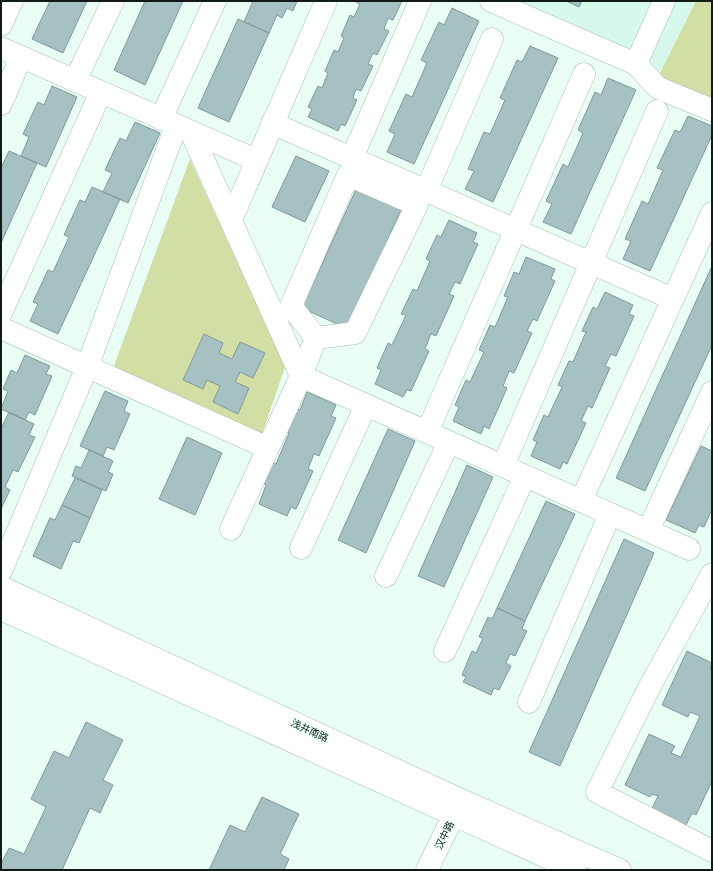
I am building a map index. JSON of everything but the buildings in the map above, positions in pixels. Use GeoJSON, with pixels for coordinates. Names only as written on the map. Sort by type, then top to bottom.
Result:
{"type":"FeatureCollection","features":[{"type":"Feature","properties":{"kind":"street"},"geometry":{"type":"LineString","coordinates":[[1,25],[12,1]]}},
{"type":"Feature","properties":{"kind":"street"},"geometry":{"type":"LineString","coordinates":[[75,81],[113,1]]}},
{"type":"Feature","properties":{"kind":"street"},"geometry":{"type":"LineString","coordinates":[[1,571],[87,367],[176,126],[215,1]]}},
{"type":"Feature","properties":{"kind":"street"},"geometry":{"type":"LineString","coordinates":[[231,220],[326,1]]}},
{"type":"Feature","properties":{"kind":"street"},"geometry":{"type":"LineString","coordinates":[[352,158],[420,1]]}},
{"type":"Feature","properties":{"kind":"street"},"geometry":{"type":"LineString","coordinates":[[491,1],[636,64],[658,88],[712,110]]}},
{"type":"Feature","properties":{"kind":"street"},"geometry":{"type":"LineString","coordinates":[[636,64],[664,1]]}},
{"type":"Feature","properties":{"kind":"street"},"geometry":{"type":"LineString","coordinates":[[426,191],[492,39]]}},
{"type":"Feature","properties":{"kind":"street"},"geometry":{"type":"LineString","coordinates":[[1,48],[256,160]]}},
{"type":"Feature","properties":{"kind":"street"},"geometry":{"type":"LineString","coordinates":[[1,104],[21,57]]}},
{"type":"Feature","properties":{"kind":"street"},"geometry":{"type":"LineString","coordinates":[[427,432],[584,74]]}},
{"type":"Feature","properties":{"kind":"street"},"geometry":{"type":"LineString","coordinates":[[101,92],[3,329],[268,448]]}},
{"type":"Feature","properties":{"kind":"street"},"geometry":{"type":"LineString","coordinates":[[503,466],[657,111]]}},
{"type":"Feature","properties":{"kind":"street"},"geometry":{"type":"LineString","coordinates":[[272,123],[673,299]]}},
{"type":"Feature","properties":{"kind":"street"},"geometry":{"type":"LineString","coordinates":[[176,126],[231,220],[301,376],[689,549]]}},
{"type":"Feature","properties":{"kind":"street"},"geometry":{"type":"LineString","coordinates":[[348,175],[416,205],[355,334],[316,338],[291,306],[348,175]]}},
{"type":"Feature","properties":{"kind":"street"},"geometry":{"type":"LineString","coordinates":[[581,501],[712,213]]}},
{"type":"Feature","properties":{"kind":"street"},"geometry":{"type":"LineString","coordinates":[[231,529],[301,376],[316,338]]}},
{"type":"Feature","properties":{"kind":"street"},"geometry":{"type":"LineString","coordinates":[[648,531],[712,392]]}},
{"type":"Feature","properties":{"kind":"street"},"geometry":{"type":"LineString","coordinates":[[301,548],[366,405]]}},
{"type":"Feature","properties":{"kind":"street"},"geometry":{"type":"LineString","coordinates":[[386,576],[449,442]]}},
{"type":"Feature","properties":{"kind":"street"},"geometry":{"type":"LineString","coordinates":[[445,651],[525,476]]}},
{"type":"Feature","properties":{"kind":"street"},"geometry":{"type":"LineString","coordinates":[[529,702],[610,514]]}},
{"type":"Feature","properties":{"kind":"street"},"geometry":{"type":"LineString","coordinates":[[712,574],[650,686],[598,792],[712,851]]}},
{"type":"Feature","properties":{"kind":"street","name":"浅井南路"},"geometry":{"type":"LineString","coordinates":[[1,587],[457,807],[575,870]]}},
{"type":"Feature","properties":{"kind":"street","name":"浅井南路"},"geometry":{"type":"LineString","coordinates":[[1,609],[457,807],[620,870]]}},
{"type":"Feature","properties":{"kind":"street","name":"汉中路"},"geometry":{"type":"LineString","coordinates":[[427,870],[457,807]]}},
{"type":"Feature","properties":{"kind":"shaded area"},"geometry":{"type":"Polygon","coordinates":[[[509,1],[712,1],[712,95],[509,1]]]}},
{"type":"Feature","properties":{"kind":"green space"},"geometry":{"type":"Polygon","coordinates":[[[696,1],[712,1],[712,102],[657,79],[696,1]]]}},
{"type":"Feature","properties":{"kind":"green space"},"geometry":{"type":"Polygon","coordinates":[[[190,159],[285,367],[262,434],[112,371],[190,159]]]}}]}
